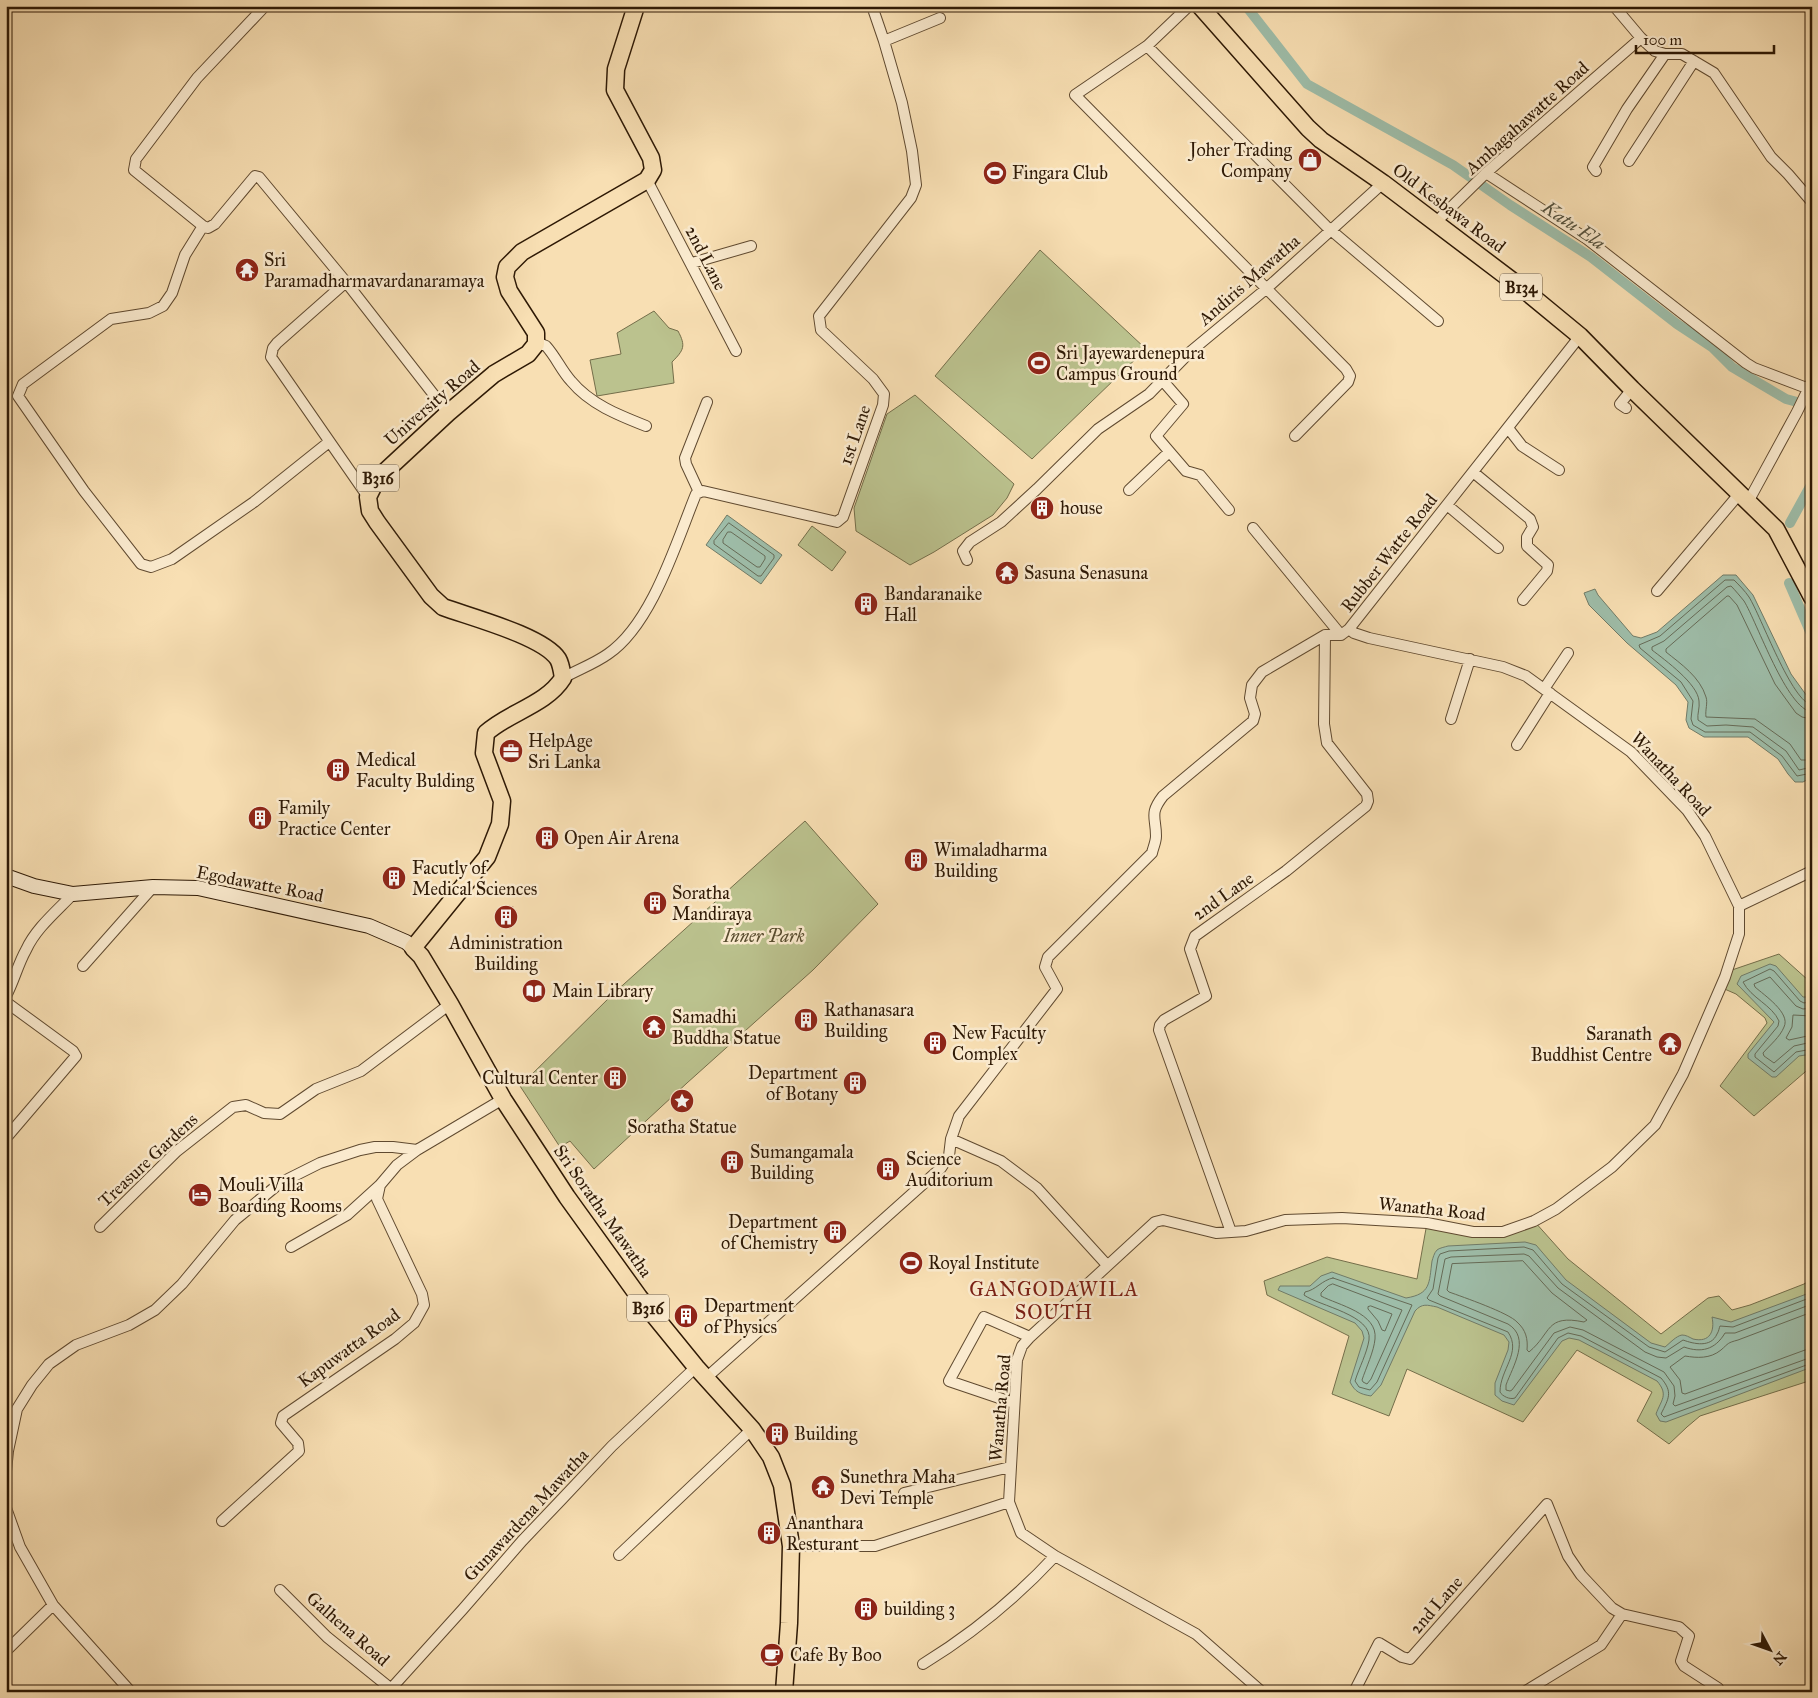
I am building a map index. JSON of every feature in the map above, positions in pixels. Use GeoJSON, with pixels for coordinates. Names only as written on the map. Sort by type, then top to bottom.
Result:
{"type":"FeatureCollection","features":[{"type":"Feature","properties":{"kind":"main road"},"geometry":{"type":"LineString","coordinates":[[536,344],[536,333],[509,291],[505,278],[507,267],[522,252],[647,180],[653,170],[651,158],[615,90],[616,69],[636,6]]}},
{"type":"Feature","properties":{"kind":"main road","name":"Old Kesbawa Road"},"geometry":{"type":"LineString","coordinates":[[1200,6],[1308,128],[1321,140],[1383,183],[1523,289],[1580,336],[1776,529],[1812,597]]}},
{"type":"Feature","properties":{"kind":"main road","name":"University Road"},"geometry":{"type":"LineString","coordinates":[[368,497],[377,479],[448,414],[494,374],[528,354],[536,344]]}},
{"type":"Feature","properties":{"kind":"main road","name":"B316"},"geometry":{"type":"LineString","coordinates":[[368,497],[370,511],[377,522],[437,602],[443,607],[513,630],[547,648],[558,660],[563,678]]}},
{"type":"Feature","properties":{"kind":"main road"},"geometry":{"type":"LineString","coordinates":[[413,948],[487,857],[500,824],[502,801],[484,753],[486,733],[496,725],[547,696],[563,678]]}},
{"type":"Feature","properties":{"kind":"main road","name":"Sri Soratha Mawatha"},"geometry":{"type":"LineString","coordinates":[[413,948],[421,956],[450,1004],[503,1099],[567,1197],[639,1297],[701,1373],[752,1429],[771,1457],[782,1486],[791,1546],[789,1623],[784,1692]]}},
{"type":"Feature","properties":{"kind":"street"},"geometry":{"type":"LineString","coordinates":[[265,6],[197,78],[136,159],[134,170],[203,226],[208,228],[215,224],[255,176],[259,177],[346,282],[448,414]]}},
{"type":"Feature","properties":{"kind":"street","name":"1st Lane"},"geometry":{"type":"LineString","coordinates":[[699,492],[703,491],[837,522],[842,517],[883,405],[884,394],[873,379],[821,330],[819,316],[910,198],[916,185],[912,152],[902,103],[872,6]]}},
{"type":"Feature","properties":{"kind":"street"},"geometry":{"type":"LineString","coordinates":[[1189,6],[1147,46],[1075,95],[1346,369],[1350,376],[1348,382],[1295,436]]}},
{"type":"Feature","properties":{"kind":"street"},"geometry":{"type":"LineString","coordinates":[[1614,6],[1641,38],[1655,51],[1665,54],[1682,54],[1714,73],[1771,157],[1812,202]]}},
{"type":"Feature","properties":{"kind":"street"},"geometry":{"type":"LineString","coordinates":[[884,41],[940,18]]}},
{"type":"Feature","properties":{"kind":"street","name":"Ambagahawatte Road"},"geometry":{"type":"LineString","coordinates":[[1435,223],[1486,173],[1641,38]]}},
{"type":"Feature","properties":{"kind":"street"},"geometry":{"type":"LineString","coordinates":[[1147,46],[1326,226],[1438,321]]}},
{"type":"Feature","properties":{"kind":"street"},"geometry":{"type":"LineString","coordinates":[[1596,171],[1593,167],[1627,109],[1665,54]]}},
{"type":"Feature","properties":{"kind":"street"},"geometry":{"type":"LineString","coordinates":[[1629,161],[1694,61]]}},
{"type":"Feature","properties":{"kind":"street"},"geometry":{"type":"LineString","coordinates":[[1486,173],[1587,239],[1746,363],[1754,368],[1810,388],[1744,498],[1657,590]]}},
{"type":"Feature","properties":{"kind":"street","name":"2nd Lane"},"geometry":{"type":"LineString","coordinates":[[647,180],[692,263],[736,351]]}},
{"type":"Feature","properties":{"kind":"street","name":"Andiris Mawatha"},"geometry":{"type":"LineString","coordinates":[[967,560],[963,552],[970,542],[1001,522],[1098,429],[1132,407],[1163,381],[1190,352],[1266,289],[1383,183]]}},
{"type":"Feature","properties":{"kind":"street"},"geometry":{"type":"LineString","coordinates":[[203,226],[185,254],[172,293],[162,306],[149,313],[111,319],[23,384],[18,396],[79,483],[129,549],[141,564],[151,568],[172,560],[254,502],[329,442]]}},
{"type":"Feature","properties":{"kind":"street"},"geometry":{"type":"LineString","coordinates":[[692,263],[751,246]]}},
{"type":"Feature","properties":{"kind":"street"},"geometry":{"type":"LineString","coordinates":[[346,282],[277,342],[271,357],[368,497]]}},
{"type":"Feature","properties":{"kind":"street","name":"Rubber Watte Road"},"geometry":{"type":"LineString","coordinates":[[701,1373],[942,1168],[949,1156],[951,1139],[960,1116],[1057,989],[1045,967],[1048,956],[1152,853],[1156,837],[1155,806],[1253,721],[1256,714],[1250,698],[1252,685],[1262,672],[1325,636],[1345,632],[1580,336]]}},
{"type":"Feature","properties":{"kind":"street"},"geometry":{"type":"LineString","coordinates":[[536,344],[546,346],[570,380],[590,399],[622,417],[646,426]]}},
{"type":"Feature","properties":{"kind":"street"},"geometry":{"type":"LineString","coordinates":[[1163,381],[1183,404],[1156,436],[1186,471],[1200,475],[1228,510]]}},
{"type":"Feature","properties":{"kind":"street"},"geometry":{"type":"LineString","coordinates":[[1626,408],[1620,404],[1632,389]]}},
{"type":"Feature","properties":{"kind":"street"},"geometry":{"type":"LineString","coordinates":[[563,678],[608,654],[631,633],[657,589],[696,494],[699,492],[686,464],[686,458],[707,402]]}},
{"type":"Feature","properties":{"kind":"street"},"geometry":{"type":"LineString","coordinates":[[1508,428],[1522,446],[1558,470]]}},
{"type":"Feature","properties":{"kind":"street"},"geometry":{"type":"LineString","coordinates":[[1129,490],[1169,452]]}},
{"type":"Feature","properties":{"kind":"street"},"geometry":{"type":"LineString","coordinates":[[1473,472],[1530,519],[1532,527],[1527,537],[1528,546],[1548,565],[1547,571],[1523,600]]}},
{"type":"Feature","properties":{"kind":"street"},"geometry":{"type":"LineString","coordinates":[[1447,505],[1498,548]]}},
{"type":"Feature","properties":{"kind":"street"},"geometry":{"type":"LineString","coordinates":[[1253,528],[1345,632]]}},
{"type":"Feature","properties":{"kind":"street","name":"Wanatha Road"},"geometry":{"type":"LineString","coordinates":[[1262,1692],[1196,1634],[1055,1556],[1021,1533],[1009,1502],[1017,1360],[1022,1346],[1107,1264],[1154,1222],[1164,1220],[1216,1233],[1246,1231],[1285,1220],[1342,1218],[1427,1223],[1473,1232],[1503,1232],[1534,1221],[1556,1209],[1612,1167],[1655,1125],[1683,1074],[1725,977],[1739,934],[1740,906],[1705,836],[1687,810],[1631,752],[1526,676],[1503,667],[1345,632]]}},
{"type":"Feature","properties":{"kind":"street","name":"2nd Lane"},"geometry":{"type":"LineString","coordinates":[[1231,1232],[1159,1030],[1160,1024],[1164,1020],[1206,996],[1190,949],[1195,936],[1286,872],[1366,806],[1368,801],[1367,794],[1327,743],[1324,724],[1325,636]]}},
{"type":"Feature","properties":{"kind":"street"},"geometry":{"type":"LineString","coordinates":[[1517,745],[1568,653]]}},
{"type":"Feature","properties":{"kind":"street"},"geometry":{"type":"LineString","coordinates":[[1450,719],[1470,659]]}},
{"type":"Feature","properties":{"kind":"street"},"geometry":{"type":"LineString","coordinates":[[1740,906],[1812,871]]}},
{"type":"Feature","properties":{"kind":"street","name":"Egodawatte Road"},"geometry":{"type":"LineString","coordinates":[[6,876],[34,886],[74,894],[153,886],[198,888],[369,926],[406,942],[413,948]]}},
{"type":"Feature","properties":{"kind":"street"},"geometry":{"type":"LineString","coordinates":[[83,966],[153,886]]}},
{"type":"Feature","properties":{"kind":"street"},"geometry":{"type":"LineString","coordinates":[[6,996],[26,949],[43,925],[74,894]]}},
{"type":"Feature","properties":{"kind":"street"},"geometry":{"type":"LineString","coordinates":[[6,1002],[73,1050],[76,1056],[6,1138]]}},
{"type":"Feature","properties":{"kind":"street","name":"Treasure Gardens"},"geometry":{"type":"LineString","coordinates":[[100,1228],[177,1151],[233,1107],[246,1105],[264,1113],[280,1114],[316,1089],[361,1071],[450,1004]]}},
{"type":"Feature","properties":{"kind":"street"},"geometry":{"type":"LineString","coordinates":[[291,1247],[347,1215],[380,1185],[397,1165],[417,1150],[503,1099]]}},
{"type":"Feature","properties":{"kind":"street"},"geometry":{"type":"LineString","coordinates":[[951,1139],[1001,1161],[1038,1188],[1107,1264]]}},
{"type":"Feature","properties":{"kind":"street"},"geometry":{"type":"LineString","coordinates":[[6,1471],[8,1451],[18,1409],[32,1384],[49,1364],[76,1345],[129,1325],[155,1310],[182,1284],[235,1220],[280,1183],[320,1163],[360,1150],[375,1147],[393,1147],[417,1150]]}},
{"type":"Feature","properties":{"kind":"street","name":"Kapuwatta Road"},"geometry":{"type":"LineString","coordinates":[[222,1521],[299,1450],[298,1443],[281,1424],[283,1416],[395,1339],[414,1323],[424,1305],[422,1294],[377,1199],[380,1185]]}},
{"type":"Feature","properties":{"kind":"street"},"geometry":{"type":"LineString","coordinates":[[1014,1403],[948,1380],[984,1317],[1030,1337]]}},
{"type":"Feature","properties":{"kind":"street","name":"Gunawardena Mawatha"},"geometry":{"type":"LineString","coordinates":[[391,1691],[522,1540],[618,1440],[701,1373]]}},
{"type":"Feature","properties":{"kind":"street"},"geometry":{"type":"LineString","coordinates":[[619,1555],[752,1429]]}},
{"type":"Feature","properties":{"kind":"street"},"geometry":{"type":"LineString","coordinates":[[904,1493],[1010,1467]]}},
{"type":"Feature","properties":{"kind":"street"},"geometry":{"type":"LineString","coordinates":[[791,1546],[875,1546],[1009,1502]]}},
{"type":"Feature","properties":{"kind":"street","name":"2nd Lane"},"geometry":{"type":"LineString","coordinates":[[1354,1692],[1378,1643],[1402,1658],[1410,1659],[1547,1504],[1568,1556],[1581,1576],[1612,1608],[1622,1614]]}},
{"type":"Feature","properties":{"kind":"street"},"geometry":{"type":"LineString","coordinates":[[6,1508],[20,1547],[53,1605],[128,1691]]}},
{"type":"Feature","properties":{"kind":"street"},"geometry":{"type":"LineString","coordinates":[[923,1664],[961,1640],[1039,1573],[1055,1556]]}},
{"type":"Feature","properties":{"kind":"street","name":"Galhena Road"},"geometry":{"type":"LineString","coordinates":[[280,1590],[326,1637],[391,1691]]}},
{"type":"Feature","properties":{"kind":"street"},"geometry":{"type":"LineString","coordinates":[[6,1651],[53,1605]]}},
{"type":"Feature","properties":{"kind":"street"},"geometry":{"type":"LineString","coordinates":[[1524,1692],[1601,1645],[1622,1614],[1679,1627],[1686,1632],[1689,1636],[1681,1661],[1684,1666],[1718,1688],[1720,1692]]}},
{"type":"Feature","properties":{"kind":"green space","name":"Sri Jayewardenepura Campus Ground"},"geometry":{"type":"Polygon","coordinates":[[[1040,250],[1146,349],[1032,459],[935,376],[1040,250]]]}},
{"type":"Feature","properties":{"kind":"green space"},"geometry":{"type":"Polygon","coordinates":[[[654,311],[669,328],[678,331],[682,340],[681,351],[672,362],[674,383],[597,396],[590,360],[621,354],[617,333],[654,311]]]}},
{"type":"Feature","properties":{"kind":"green space"},"geometry":{"type":"Polygon","coordinates":[[[915,395],[1014,484],[1007,498],[993,515],[910,565],[856,531],[854,508],[887,414],[915,395]]]}},
{"type":"Feature","properties":{"kind":"green space"},"geometry":{"type":"Polygon","coordinates":[[[812,526],[846,552],[832,571],[798,545],[812,526]]]}},
{"type":"Feature","properties":{"kind":"green space","name":"Inner Park"},"geometry":{"type":"Polygon","coordinates":[[[805,821],[878,904],[813,970],[594,1169],[570,1141],[560,1147],[520,1086],[614,993],[805,821]]]}},
{"type":"Feature","properties":{"kind":"green space"},"geometry":{"type":"Polygon","coordinates":[[[1779,954],[1808,980],[1812,977],[1812,1066],[1754,1116],[1720,1086],[1767,1023],[1765,1018],[1736,994],[1720,987],[1726,972],[1779,954]]]}},
{"type":"Feature","properties":{"kind":"green space"},"geometry":{"type":"Polygon","coordinates":[[[1534,1221],[1568,1259],[1661,1334],[1708,1298],[1719,1296],[1732,1310],[1750,1305],[1804,1284],[1812,1279],[1812,1380],[1700,1416],[1669,1444],[1637,1421],[1652,1392],[1577,1350],[1523,1422],[1407,1369],[1389,1416],[1332,1394],[1349,1336],[1267,1295],[1264,1281],[1327,1257],[1417,1279],[1427,1223],[1503,1232],[1534,1221]]]}},
{"type":"Feature","properties":{"kind":"water"},"geometry":{"type":"Polygon","coordinates":[[[727,515],[782,555],[761,584],[706,545],[727,515]]]}},
{"type":"Feature","properties":{"kind":"water"},"geometry":{"type":"Polygon","coordinates":[[[1723,575],[1736,575],[1753,595],[1791,674],[1812,703],[1812,777],[1803,782],[1795,782],[1778,759],[1748,737],[1704,737],[1689,728],[1686,720],[1688,702],[1676,685],[1627,643],[1589,605],[1584,593],[1595,589],[1633,636],[1641,638],[1657,632],[1723,575]]]}},
{"type":"Feature","properties":{"kind":"water"},"geometry":{"type":"Polygon","coordinates":[[[1770,964],[1776,966],[1803,997],[1808,997],[1812,994],[1812,1054],[1799,1056],[1776,1077],[1772,1077],[1748,1058],[1748,1054],[1774,1022],[1737,984],[1741,976],[1770,964]]]}},
{"type":"Feature","properties":{"kind":"water"},"geometry":{"type":"Polygon","coordinates":[[[1525,1242],[1536,1245],[1566,1280],[1651,1343],[1665,1347],[1675,1338],[1682,1335],[1693,1339],[1704,1339],[1712,1331],[1712,1317],[1731,1322],[1812,1292],[1812,1367],[1666,1422],[1660,1421],[1656,1414],[1663,1398],[1663,1390],[1657,1381],[1579,1340],[1569,1338],[1562,1341],[1514,1405],[1502,1401],[1495,1395],[1495,1383],[1508,1350],[1509,1342],[1504,1335],[1437,1307],[1425,1305],[1415,1311],[1381,1385],[1371,1396],[1358,1392],[1350,1382],[1364,1338],[1362,1331],[1355,1323],[1278,1290],[1280,1286],[1310,1286],[1321,1276],[1332,1272],[1406,1298],[1420,1294],[1427,1286],[1433,1257],[1439,1249],[1448,1246],[1525,1242]]]}},
{"type":"Feature","properties":{"kind":"waterway","name":"Katu Ela"},"geometry":{"type":"LineString","coordinates":[[1246,6],[1307,84],[1453,165],[1510,205],[1591,257],[1677,324],[1712,347],[1732,367],[1786,399],[1812,406]]}},
{"type":"Feature","properties":{"kind":"waterway","name":"Katu Ela"},"geometry":{"type":"LineString","coordinates":[[1790,523],[1812,483]]}},
{"type":"Feature","properties":{"kind":"waterway","name":"Katu Ela"},"geometry":{"type":"LineString","coordinates":[[1789,583],[1812,636]]}},
{"type":"Feature","properties":{"kind":"place","name":"Joher Trading Company"},"geometry":{"type":"Point","coordinates":[1310,160]}},
{"type":"Feature","properties":{"kind":"place","name":"Fingara Club"},"geometry":{"type":"Point","coordinates":[995,173]}},
{"type":"Feature","properties":{"kind":"place","name":"Sri Paramadharmavardanaramaya"},"geometry":{"type":"Point","coordinates":[247,270]}},
{"type":"Feature","properties":{"kind":"place","name":"Sri Jayewardenepura Campus Ground"},"geometry":{"type":"Point","coordinates":[1039,363]}},
{"type":"Feature","properties":{"kind":"place","name":"house"},"geometry":{"type":"Point","coordinates":[1042,508]}},
{"type":"Feature","properties":{"kind":"place","name":"Sasuna Senasuna"},"geometry":{"type":"Point","coordinates":[1007,573]}},
{"type":"Feature","properties":{"kind":"place","name":"Bandaranaike Hall"},"geometry":{"type":"Point","coordinates":[866,604]}},
{"type":"Feature","properties":{"kind":"place","name":"HelpAge Sri Lanka"},"geometry":{"type":"Point","coordinates":[511,751]}},
{"type":"Feature","properties":{"kind":"place","name":"Medical Faculty Bulding"},"geometry":{"type":"Point","coordinates":[338,770]}},
{"type":"Feature","properties":{"kind":"place","name":"Family Practice Center"},"geometry":{"type":"Point","coordinates":[260,818]}},
{"type":"Feature","properties":{"kind":"place","name":"Open Air Arena"},"geometry":{"type":"Point","coordinates":[547,838]}},
{"type":"Feature","properties":{"kind":"place","name":"Wimaladharma Building"},"geometry":{"type":"Point","coordinates":[916,860]}},
{"type":"Feature","properties":{"kind":"place","name":"Facutly of Medical Sciences"},"geometry":{"type":"Point","coordinates":[394,878]}},
{"type":"Feature","properties":{"kind":"place","name":"Soratha Mandiraya"},"geometry":{"type":"Point","coordinates":[655,903]}},
{"type":"Feature","properties":{"kind":"place","name":"Administration Building"},"geometry":{"type":"Point","coordinates":[506,917]}},
{"type":"Feature","properties":{"kind":"place","name":"Main Library"},"geometry":{"type":"Point","coordinates":[534,991]}},
{"type":"Feature","properties":{"kind":"place","name":"Rathanasara Building"},"geometry":{"type":"Point","coordinates":[806,1020]}},
{"type":"Feature","properties":{"kind":"place","name":"Samadhi Buddha Statue"},"geometry":{"type":"Point","coordinates":[654,1027]}},
{"type":"Feature","properties":{"kind":"place","name":"New Faculty Complex"},"geometry":{"type":"Point","coordinates":[935,1043]}},
{"type":"Feature","properties":{"kind":"place","name":"Saranath Buddhist Centre"},"geometry":{"type":"Point","coordinates":[1670,1044]}},
{"type":"Feature","properties":{"kind":"place","name":"Cultural Center"},"geometry":{"type":"Point","coordinates":[615,1078]}},
{"type":"Feature","properties":{"kind":"place","name":"Department of Botany"},"geometry":{"type":"Point","coordinates":[855,1083]}},
{"type":"Feature","properties":{"kind":"place","name":"Soratha Statue"},"geometry":{"type":"Point","coordinates":[682,1101]}},
{"type":"Feature","properties":{"kind":"place","name":"Sumangamala Building"},"geometry":{"type":"Point","coordinates":[732,1162]}},
{"type":"Feature","properties":{"kind":"place","name":"Science Auditorium"},"geometry":{"type":"Point","coordinates":[888,1169]}},
{"type":"Feature","properties":{"kind":"place","name":"Mouli Villa Boarding Rooms"},"geometry":{"type":"Point","coordinates":[200,1195]}},
{"type":"Feature","properties":{"kind":"place","name":"Department of Chemistry"},"geometry":{"type":"Point","coordinates":[835,1232]}},
{"type":"Feature","properties":{"kind":"place","name":"Royal Institute"},"geometry":{"type":"Point","coordinates":[911,1263]}},
{"type":"Feature","properties":{"kind":"place","name":"Department of Physics"},"geometry":{"type":"Point","coordinates":[686,1316]}},
{"type":"Feature","properties":{"kind":"place","name":"Building"},"geometry":{"type":"Point","coordinates":[777,1434]}},
{"type":"Feature","properties":{"kind":"place","name":"Sunethra Maha Devi Temple"},"geometry":{"type":"Point","coordinates":[823,1487]}},
{"type":"Feature","properties":{"kind":"place","name":"Ananthara Resturant"},"geometry":{"type":"Point","coordinates":[769,1533]}},
{"type":"Feature","properties":{"kind":"place","name":"building 3"},"geometry":{"type":"Point","coordinates":[866,1609]}},
{"type":"Feature","properties":{"kind":"place","name":"Cafe By Boo"},"geometry":{"type":"Point","coordinates":[772,1655]}},
{"type":"Feature","properties":{"kind":"district","name":"GANGODAWILA SOUTH"},"geometry":{"type":"Point","coordinates":[1054,1300]}}]}
